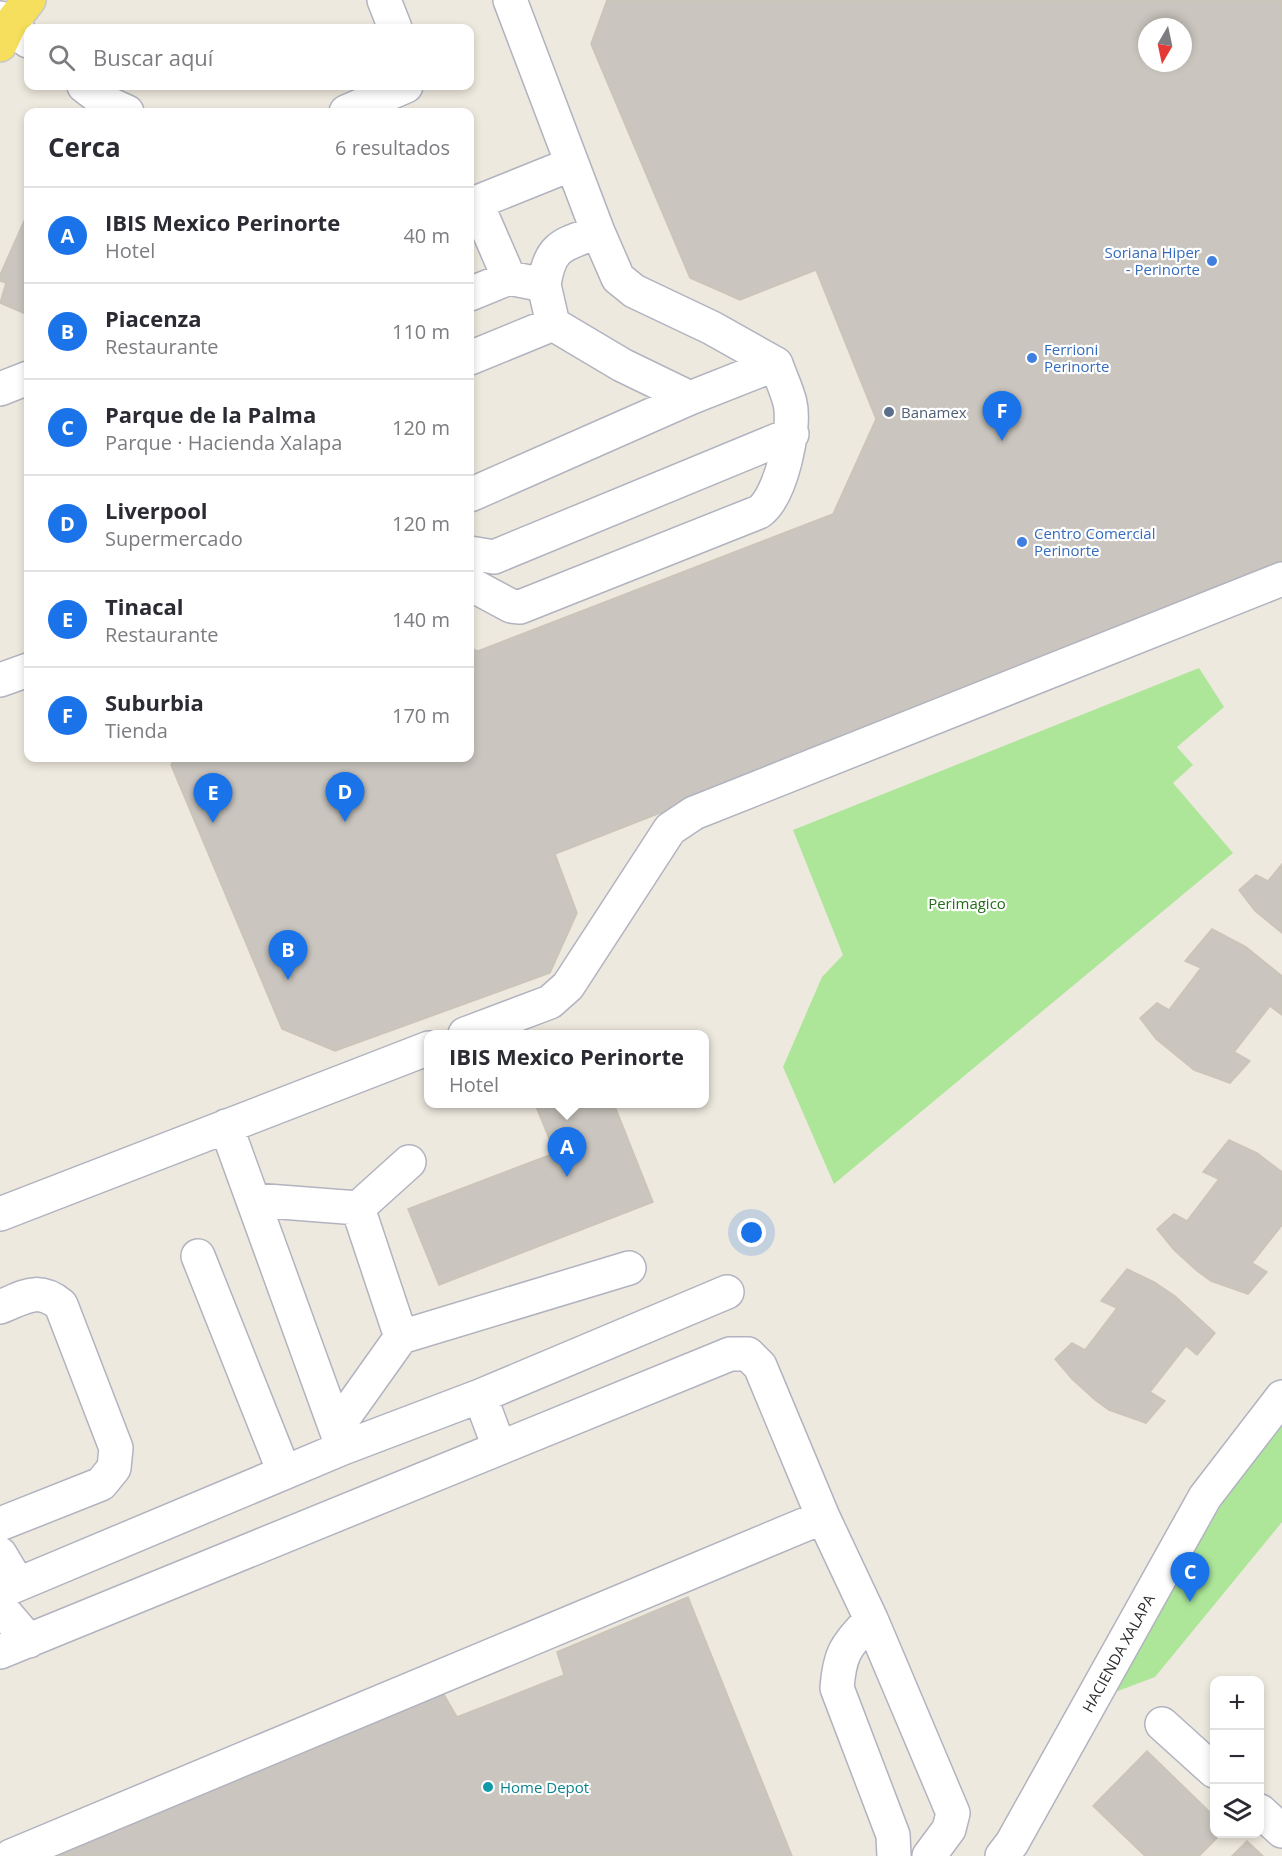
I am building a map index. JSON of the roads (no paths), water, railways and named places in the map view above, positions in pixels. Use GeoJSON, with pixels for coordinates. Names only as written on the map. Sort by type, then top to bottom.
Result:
{"type":"FeatureCollection","features":[{"type":"Feature","properties":{"kind":"main road"},"geometry":{"type":"LineString","coordinates":[[9,32],[29,0]]}},
{"type":"Feature","properties":{"kind":"street"},"geometry":{"type":"LineString","coordinates":[[384,0],[393,24]]}},
{"type":"Feature","properties":{"kind":"street"},"geometry":{"type":"LineString","coordinates":[[474,586],[511,606],[520,607],[759,512],[771,501],[792,434],[790,404],[776,363],[712,328],[634,291],[618,278],[598,232],[510,0]]}},
{"type":"Feature","properties":{"kind":"street"},"geometry":{"type":"LineString","coordinates":[[89,90],[105,102],[119,108]]}},
{"type":"Feature","properties":{"kind":"street"},"geometry":{"type":"LineString","coordinates":[[355,108],[397,90]]}},
{"type":"Feature","properties":{"kind":"street"},"geometry":{"type":"LineString","coordinates":[[474,203],[572,164]]}},
{"type":"Feature","properties":{"kind":"street"},"geometry":{"type":"LineString","coordinates":[[474,205],[509,278]]}},
{"type":"Feature","properties":{"kind":"street"},"geometry":{"type":"LineString","coordinates":[[598,232],[567,243],[553,253],[546,268],[544,285],[553,324],[622,364],[690,398]]}},
{"type":"Feature","properties":{"kind":"street"},"geometry":{"type":"LineString","coordinates":[[474,292],[509,278],[544,285]]}},
{"type":"Feature","properties":{"kind":"street"},"geometry":{"type":"LineString","coordinates":[[474,356],[553,324]]}},
{"type":"Feature","properties":{"kind":"street"},"geometry":{"type":"LineString","coordinates":[[474,493],[690,398],[776,363]]}},
{"type":"Feature","properties":{"kind":"street"},"geometry":{"type":"LineString","coordinates":[[0,389],[24,380]]}},
{"type":"Feature","properties":{"kind":"street"},"geometry":{"type":"LineString","coordinates":[[474,554],[494,557],[792,434]]}},
{"type":"Feature","properties":{"kind":"street"},"geometry":{"type":"LineString","coordinates":[[478,1030],[550,1002],[568,986],[670,829],[694,813],[1282,579]]}},
{"type":"Feature","properties":{"kind":"street"},"geometry":{"type":"LineString","coordinates":[[0,680],[24,671]]}},
{"type":"Feature","properties":{"kind":"street"},"geometry":{"type":"LineString","coordinates":[[0,1214],[424,1050]]}},
{"type":"Feature","properties":{"kind":"street"},"geometry":{"type":"LineString","coordinates":[[226,1126],[340,1437]]}},
{"type":"Feature","properties":{"kind":"street"},"geometry":{"type":"LineString","coordinates":[[254,1200],[358,1208],[410,1162]]}},
{"type":"Feature","properties":{"kind":"street"},"geometry":{"type":"LineString","coordinates":[[358,1208],[400,1337]]}},
{"type":"Feature","properties":{"kind":"street"},"geometry":{"type":"LineString","coordinates":[[198,1256],[284,1472]]}},
{"type":"Feature","properties":{"kind":"street"},"geometry":{"type":"LineString","coordinates":[[340,1437],[400,1337],[629,1268]]}},
{"type":"Feature","properties":{"kind":"street"},"geometry":{"type":"LineString","coordinates":[[6,1594],[284,1472],[340,1437],[480,1396],[727,1292]]}},
{"type":"Feature","properties":{"kind":"street"},"geometry":{"type":"LineString","coordinates":[[0,1307],[35,1293],[50,1295],[61,1305],[116,1448],[114,1468],[101,1484],[0,1524]]}},
{"type":"Feature","properties":{"kind":"street"},"geometry":{"type":"LineString","coordinates":[[0,1554],[14,1646],[730,1354],[748,1354],[760,1366],[822,1517],[871,1619],[953,1813],[948,1829],[929,1856]]}},
{"type":"Feature","properties":{"kind":"street"},"geometry":{"type":"LineString","coordinates":[[480,1396],[499,1447]]}},
{"type":"Feature","properties":{"kind":"street","name":"HACIENDA XALAPA"},"geometry":{"type":"LineString","coordinates":[[1002,1856],[1012,1843],[1205,1497],[1282,1397]]}},
{"type":"Feature","properties":{"kind":"street"},"geometry":{"type":"LineString","coordinates":[[10,1856],[822,1517]]}},
{"type":"Feature","properties":{"kind":"street"},"geometry":{"type":"LineString","coordinates":[[871,1619],[844,1649],[839,1666],[837,1688],[893,1835],[894,1856]]}},
{"type":"Feature","properties":{"kind":"street"},"geometry":{"type":"LineString","coordinates":[[1162,1724],[1210,1767]]}},
{"type":"Feature","properties":{"kind":"street"},"geometry":{"type":"LineString","coordinates":[[1264,1815],[1282,1831]]}},
{"type":"Feature","properties":{"kind":"place","name":"Soriana Hiper - Perinorte"},"geometry":{"type":"Point","coordinates":[1212,261]}},
{"type":"Feature","properties":{"kind":"place","name":"Ferrioni Perinorte"},"geometry":{"type":"Point","coordinates":[1032,358]}},
{"type":"Feature","properties":{"kind":"place","name":"Banamex"},"geometry":{"type":"Point","coordinates":[889,412]}},
{"type":"Feature","properties":{"kind":"place","name":"Suburbia"},"geometry":{"type":"Point","coordinates":[1002,441]}},
{"type":"Feature","properties":{"kind":"place","name":"Centro Comercial Perinorte"},"geometry":{"type":"Point","coordinates":[1022,542]}},
{"type":"Feature","properties":{"kind":"place","name":"Liverpool"},"geometry":{"type":"Point","coordinates":[345,822]}},
{"type":"Feature","properties":{"kind":"place","name":"Tinacal"},"geometry":{"type":"Point","coordinates":[213,823]}},
{"type":"Feature","properties":{"kind":"place","name":"Piacenza"},"geometry":{"type":"Point","coordinates":[288,980]}},
{"type":"Feature","properties":{"kind":"place","name":"IBIS Mexico Perinorte"},"geometry":{"type":"Point","coordinates":[567,1177]}},
{"type":"Feature","properties":{"kind":"place","name":"Parque de la Palma"},"geometry":{"type":"Point","coordinates":[1190,1602]}},
{"type":"Feature","properties":{"kind":"place","name":"Home Depot"},"geometry":{"type":"Point","coordinates":[488,1787]}},
{"type":"Feature","properties":{"kind":"park label","name":"Perimagico"},"geometry":{"type":"Point","coordinates":[967,903]}}]}
